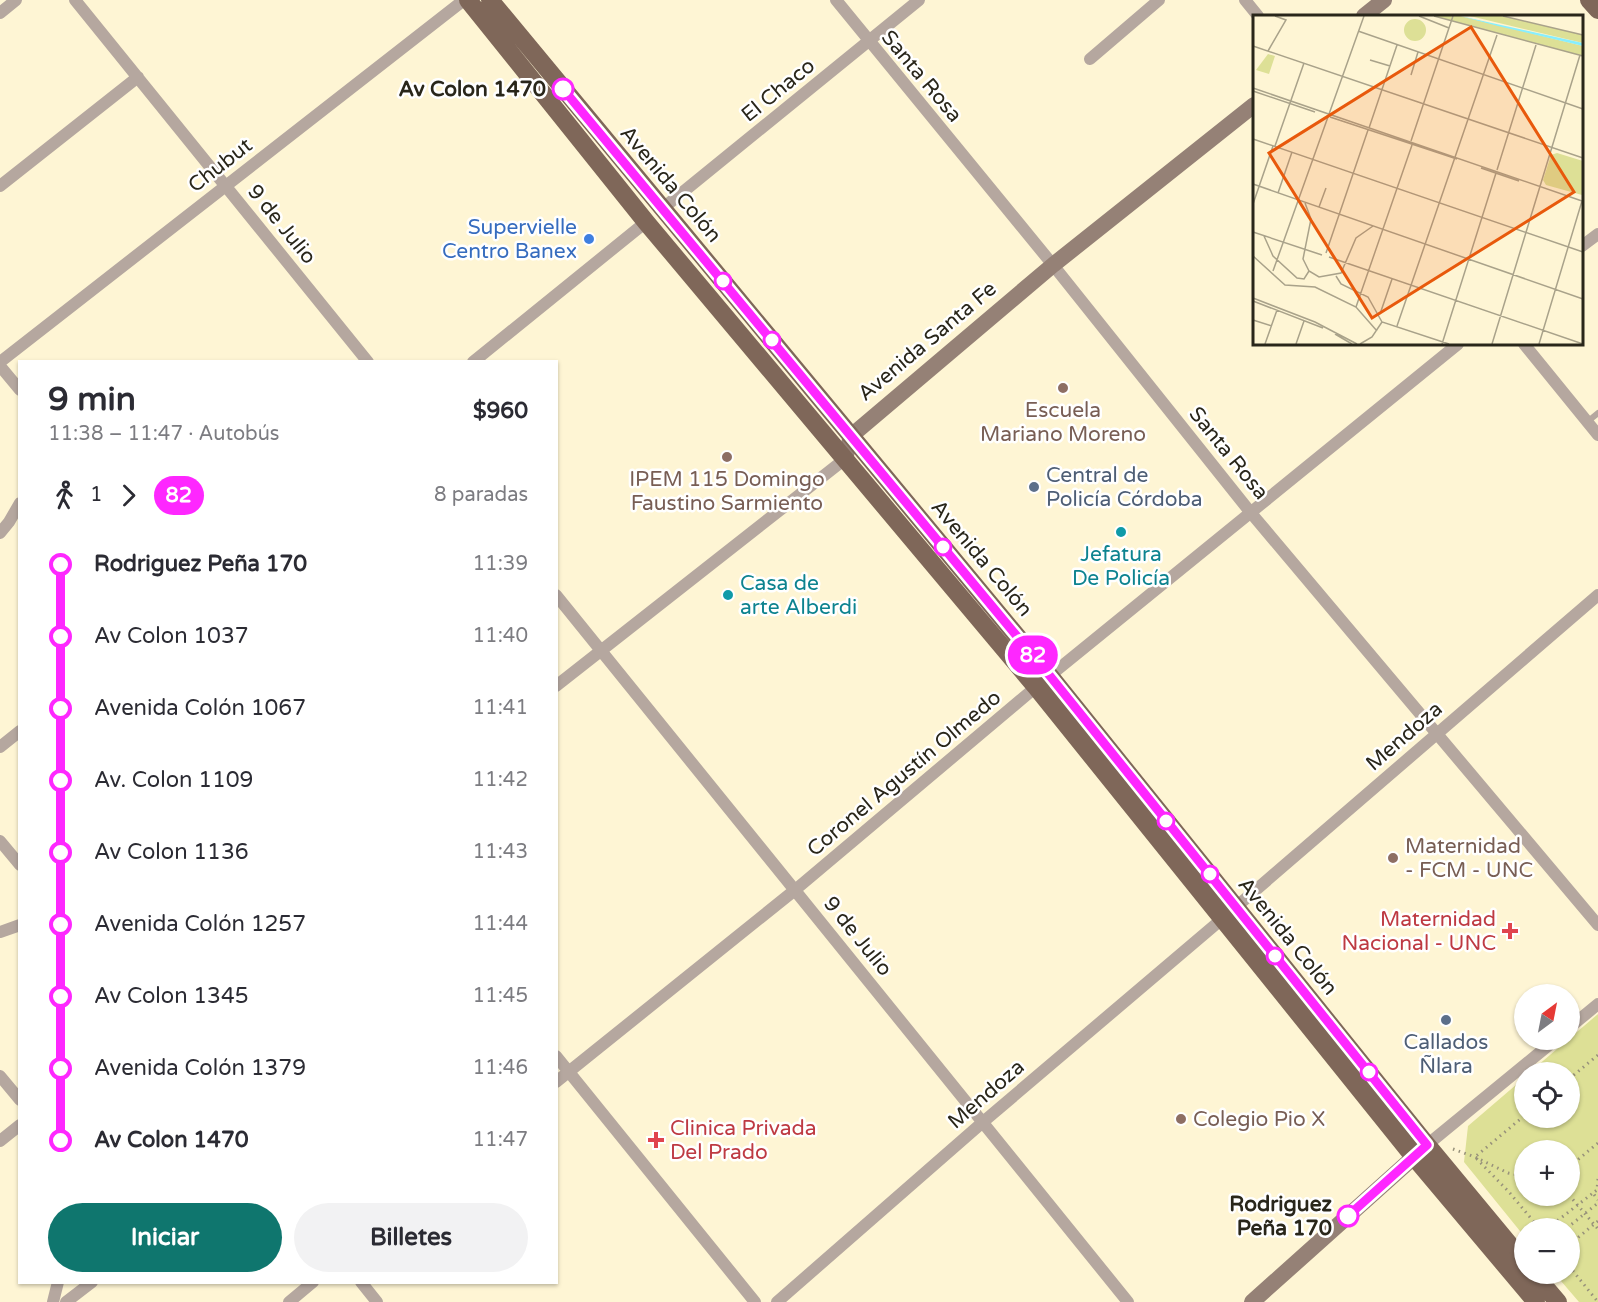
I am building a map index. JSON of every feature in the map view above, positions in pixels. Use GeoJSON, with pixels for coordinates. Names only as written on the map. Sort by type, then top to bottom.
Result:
{"type":"FeatureCollection","features":[{"type":"Feature","properties":{"kind":"main road","name":"Avenida Colón"},"geometry":{"type":"LineString","coordinates":[[466,0],[646,222],[845,459],[1043,682]]}},
{"type":"Feature","properties":{"kind":"main road","name":"Avenida Colón"},"geometry":{"type":"LineString","coordinates":[[490,0],[851,436],[1043,682],[1229,913],[1514,1250]]}},
{"type":"Feature","properties":{"kind":"main road"},"geometry":{"type":"LineString","coordinates":[[1365,15],[1384,0]]}},
{"type":"Feature","properties":{"kind":"main road"},"geometry":{"type":"LineString","coordinates":[[1589,0],[1598,10]]}},
{"type":"Feature","properties":{"kind":"main road","name":"Avenida Santa Fe"},"geometry":{"type":"LineString","coordinates":[[851,436],[1053,265],[1253,106]]}},
{"type":"Feature","properties":{"kind":"main road"},"geometry":{"type":"LineString","coordinates":[[845,459],[851,436]]}},
{"type":"Feature","properties":{"kind":"main road","name":"Avenida Colón"},"geometry":{"type":"LineString","coordinates":[[1427,1146],[1536,1302]]}},
{"type":"Feature","properties":{"kind":"main road"},"geometry":{"type":"LineString","coordinates":[[1252,1302],[1427,1146]]}},
{"type":"Feature","properties":{"kind":"main road"},"geometry":{"type":"LineString","coordinates":[[1543,1284],[1558,1302]]}},
{"type":"Feature","properties":{"kind":"street"},"geometry":{"type":"LineString","coordinates":[[0,13],[16,0]]}},
{"type":"Feature","properties":{"kind":"street","name":"9 de Julio"},"geometry":{"type":"LineString","coordinates":[[75,0],[366,360]]}},
{"type":"Feature","properties":{"kind":"street","name":"Chubut"},"geometry":{"type":"LineString","coordinates":[[0,364],[466,0]]}},
{"type":"Feature","properties":{"kind":"street","name":"Santa Rosa"},"geometry":{"type":"LineString","coordinates":[[836,0],[868,42],[1053,265],[1251,513],[1598,925]]}},
{"type":"Feature","properties":{"kind":"street","name":"El Chaco"},"geometry":{"type":"LineString","coordinates":[[662,209],[919,0]]}},
{"type":"Feature","properties":{"kind":"street"},"geometry":{"type":"LineString","coordinates":[[1090,59],[1159,0]]}},
{"type":"Feature","properties":{"kind":"street"},"geometry":{"type":"LineString","coordinates":[[1245,0],[1257,15]]}},
{"type":"Feature","properties":{"kind":"street"},"geometry":{"type":"LineString","coordinates":[[0,186],[138,77]]}},
{"type":"Feature","properties":{"kind":"street"},"geometry":{"type":"LineString","coordinates":[[475,360],[646,222]]}},
{"type":"Feature","properties":{"kind":"street"},"geometry":{"type":"LineString","coordinates":[[1583,245],[1598,234]]}},
{"type":"Feature","properties":{"kind":"street","name":"Coronel Agustín Olmedo"},"geometry":{"type":"LineString","coordinates":[[558,1080],[795,890],[1043,682],[1457,345]]}},
{"type":"Feature","properties":{"kind":"street"},"geometry":{"type":"LineString","coordinates":[[1525,345],[1598,435]]}},
{"type":"Feature","properties":{"kind":"street"},"geometry":{"type":"LineString","coordinates":[[0,364],[18,387]]}},
{"type":"Feature","properties":{"kind":"street"},"geometry":{"type":"LineString","coordinates":[[558,684],[845,459]]}},
{"type":"Feature","properties":{"kind":"street"},"geometry":{"type":"LineString","coordinates":[[0,533],[18,506]]}},
{"type":"Feature","properties":{"kind":"street","name":"Mendoza"},"geometry":{"type":"LineString","coordinates":[[777,1302],[983,1122],[1598,595]]}},
{"type":"Feature","properties":{"kind":"street","name":"9 de Julio"},"geometry":{"type":"LineString","coordinates":[[558,597],[1128,1302]]}},
{"type":"Feature","properties":{"kind":"street"},"geometry":{"type":"LineString","coordinates":[[0,747],[18,733]]}},
{"type":"Feature","properties":{"kind":"street"},"geometry":{"type":"LineString","coordinates":[[0,841],[18,863]]}},
{"type":"Feature","properties":{"kind":"street"},"geometry":{"type":"LineString","coordinates":[[0,932],[18,926]]}},
{"type":"Feature","properties":{"kind":"street"},"geometry":{"type":"LineString","coordinates":[[1580,1019],[1598,1004]]}},
{"type":"Feature","properties":{"kind":"street"},"geometry":{"type":"LineString","coordinates":[[1427,1146],[1543,1050]]}},
{"type":"Feature","properties":{"kind":"street"},"geometry":{"type":"LineString","coordinates":[[558,1058],[755,1302]]}},
{"type":"Feature","properties":{"kind":"street"},"geometry":{"type":"LineString","coordinates":[[0,1076],[18,1098]]}},
{"type":"Feature","properties":{"kind":"street"},"geometry":{"type":"LineString","coordinates":[[0,1141],[18,1127]]}},
{"type":"Feature","properties":{"kind":"street"},"geometry":{"type":"LineString","coordinates":[[53,1302],[58,1284]]}},
{"type":"Feature","properties":{"kind":"street"},"geometry":{"type":"LineString","coordinates":[[66,1302],[89,1284]]}},
{"type":"Feature","properties":{"kind":"street"},"geometry":{"type":"LineString","coordinates":[[289,1302],[312,1284]]}},
{"type":"Feature","properties":{"kind":"street"},"geometry":{"type":"LineString","coordinates":[[363,1284],[377,1302]]}},
{"type":"Feature","properties":{"kind":"lane"},"geometry":{"type":"LineString","coordinates":[[1587,422],[1598,413]]}},
{"type":"Feature","properties":{"kind":"path"},"geometry":{"type":"LineString","coordinates":[[1580,1070],[1598,1055]]}},
{"type":"Feature","properties":{"kind":"path"},"geometry":{"type":"LineString","coordinates":[[1475,1157],[1514,1124]]}},
{"type":"Feature","properties":{"kind":"path"},"geometry":{"type":"LineString","coordinates":[[1580,1158],[1598,1143]]}},
{"type":"Feature","properties":{"kind":"path"},"geometry":{"type":"LineString","coordinates":[[1427,1146],[1454,1150],[1514,1174]]}},
{"type":"Feature","properties":{"kind":"path"},"geometry":{"type":"LineString","coordinates":[[1475,1157],[1531,1218]]}},
{"type":"Feature","properties":{"kind":"path"},"geometry":{"type":"LineString","coordinates":[[1580,1204],[1597,1190],[1598,1179]]}},
{"type":"Feature","properties":{"kind":"path"},"geometry":{"type":"LineString","coordinates":[[1580,1218],[1598,1202],[1593,1193]]}},
{"type":"Feature","properties":{"kind":"path"},"geometry":{"type":"LineString","coordinates":[[1562,1218],[1578,1206],[1598,1229]]}},
{"type":"Feature","properties":{"kind":"path"},"geometry":{"type":"LineString","coordinates":[[1580,1236],[1598,1221]]}},
{"type":"Feature","properties":{"kind":"path"},"geometry":{"type":"LineString","coordinates":[[1580,1280],[1598,1302]]}},
{"type":"Feature","properties":{"kind":"green space"},"geometry":{"type":"Polygon","coordinates":[[[1598,1014],[1598,1302],[1579,1302],[1564,1284],[1580,1284],[1580,1218],[1514,1218],[1514,1224],[1464,1162],[1468,1126],[1514,1087],[1514,1128],[1580,1128],[1580,1062],[1542,1062],[1556,1050],[1580,1050],[1580,1029],[1598,1014]]]}},
{"type":"Feature","properties":{"kind":"bus line","name":"82"},"geometry":{"type":"LineString","coordinates":[[563,89],[1050,676],[1427,1145],[1348,1216]]}},
{"type":"Feature","properties":{"kind":"place","name":"Av Colon 1470"},"geometry":{"type":"Point","coordinates":[563,89]}},
{"type":"Feature","properties":{"kind":"place","name":"Supervielle Centro Banex"},"geometry":{"type":"Point","coordinates":[589,239]}},
{"type":"Feature","properties":{"kind":"place","name":"Escuela Mariano Moreno"},"geometry":{"type":"Point","coordinates":[1063,388]}},
{"type":"Feature","properties":{"kind":"place","name":"IPEM 115 Domingo Faustino Sarmiento"},"geometry":{"type":"Point","coordinates":[727,457]}},
{"type":"Feature","properties":{"kind":"place","name":"Central de Policía Córdoba"},"geometry":{"type":"Point","coordinates":[1034,487]}},
{"type":"Feature","properties":{"kind":"place","name":"Jefatura De Policía"},"geometry":{"type":"Point","coordinates":[1121,532]}},
{"type":"Feature","properties":{"kind":"place","name":"Casa de arte Alberdi"},"geometry":{"type":"Point","coordinates":[728,595]}},
{"type":"Feature","properties":{"kind":"place","name":"Maternidad - FCM - UNC"},"geometry":{"type":"Point","coordinates":[1393,858]}},
{"type":"Feature","properties":{"kind":"place","name":"Maternidad Nacional - UNC"},"geometry":{"type":"Point","coordinates":[1510,931]}},
{"type":"Feature","properties":{"kind":"place","name":"Callados Ñlara"},"geometry":{"type":"Point","coordinates":[1446,1020]}},
{"type":"Feature","properties":{"kind":"place","name":"Colegio Pio X"},"geometry":{"type":"Point","coordinates":[1181,1119]}},
{"type":"Feature","properties":{"kind":"place","name":"Clinica Privada Del Prado"},"geometry":{"type":"Point","coordinates":[656,1140]}},
{"type":"Feature","properties":{"kind":"place","name":"Rodriguez Peña 170"},"geometry":{"type":"Point","coordinates":[1348,1216]}}]}
